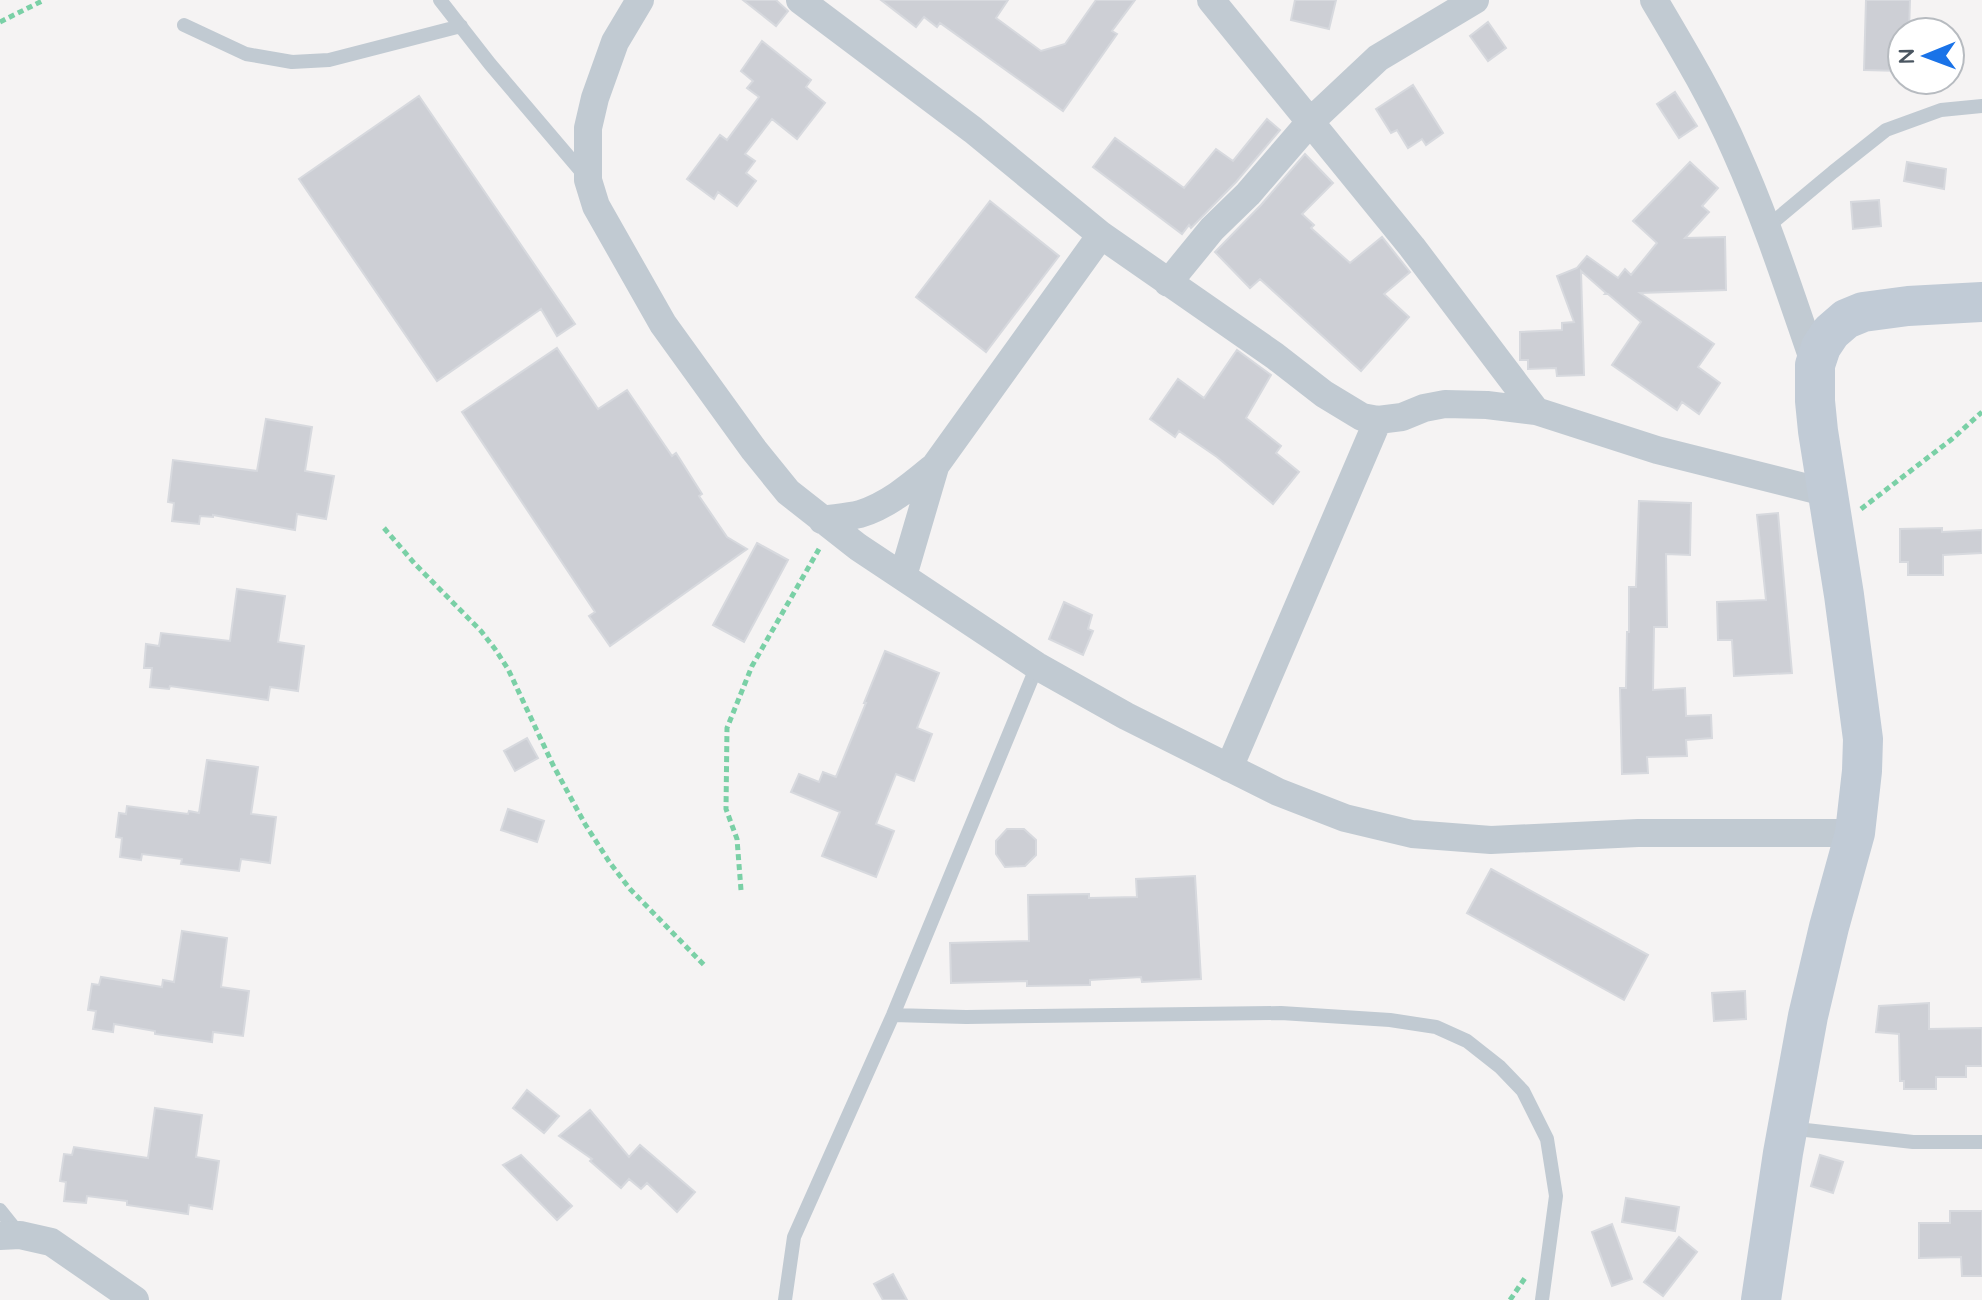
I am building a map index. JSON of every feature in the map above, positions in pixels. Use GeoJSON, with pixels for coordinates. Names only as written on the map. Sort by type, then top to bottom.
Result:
{"type":"FeatureCollection","features":[{"type":"Feature","properties":{"kind":"street"},"geometry":{"type":"LineString","coordinates":[[640,0],[615,42],[588,128],[588,180],[596,206],[663,324],[754,450],[788,492],[858,547],[1037,666],[1126,716],[1278,792],[1345,818],[1412,834],[1491,840],[1638,833],[1855,833]]}},
{"type":"Feature","properties":{"kind":"street"},"geometry":{"type":"LineString","coordinates":[[800,0],[973,130],[1101,235],[1362,417],[1378,420],[1402,417],[1445,404],[1536,411],[1831,511]]}},
{"type":"Feature","properties":{"kind":"street"},"geometry":{"type":"LineString","coordinates":[[1211,0],[1412,247],[1536,411]]}},
{"type":"Feature","properties":{"kind":"street"},"geometry":{"type":"LineString","coordinates":[[1168,283],[1212,229],[1248,194],[1311,121],[1378,58],[1475,0]]}},
{"type":"Feature","properties":{"kind":"street"},"geometry":{"type":"LineString","coordinates":[[1654,0],[1707,92],[1736,152],[1815,365]]}},
{"type":"Feature","properties":{"kind":"street"},"geometry":{"type":"LineString","coordinates":[[827,524],[878,507],[899,495],[935,466],[1101,235]]}},
{"type":"Feature","properties":{"kind":"street"},"geometry":{"type":"LineString","coordinates":[[1761,1300],[1808,1016],[1855,833],[1862,771],[1863,739],[1815,401],[1815,365],[1821,347],[1831,332],[1846,319],[1863,312],[1982,302]]}},
{"type":"Feature","properties":{"kind":"street"},"geometry":{"type":"LineString","coordinates":[[1229,768],[1378,420]]}},
{"type":"Feature","properties":{"kind":"street"},"geometry":{"type":"LineString","coordinates":[[903,576],[935,466]]}},
{"type":"Feature","properties":{"kind":"street"},"geometry":{"type":"LineString","coordinates":[[10,1236],[51,1242],[135,1300]]}},
{"type":"Feature","properties":{"kind":"lane"},"geometry":{"type":"LineString","coordinates":[[440,0],[588,180]]}},
{"type":"Feature","properties":{"kind":"lane"},"geometry":{"type":"LineString","coordinates":[[184,25],[246,54],[292,62],[329,60],[461,26]]}},
{"type":"Feature","properties":{"kind":"lane"},"geometry":{"type":"LineString","coordinates":[[1766,228],[1886,130],[1941,110],[1982,106]]}},
{"type":"Feature","properties":{"kind":"lane"},"geometry":{"type":"LineString","coordinates":[[785,1300],[794,1237],[893,1015],[1037,666]]}},
{"type":"Feature","properties":{"kind":"lane"},"geometry":{"type":"LineString","coordinates":[[893,1015],[982,1017],[1281,1013],[1390,1020],[1436,1027],[1467,1041],[1500,1067],[1523,1091],[1547,1139],[1556,1196],[1542,1300]]}},
{"type":"Feature","properties":{"kind":"lane"},"geometry":{"type":"LineString","coordinates":[[1788,1128],[1913,1142],[1982,1142]]}},
{"type":"Feature","properties":{"kind":"lane"},"geometry":{"type":"LineString","coordinates":[[0,1210],[10,1236]]}},
{"type":"Feature","properties":{"kind":"lane"},"geometry":{"type":"LineString","coordinates":[[1761,1300],[1772,1300]]}},
{"type":"Feature","properties":{"kind":"path"},"geometry":{"type":"LineString","coordinates":[[0,22],[44,0]]}},
{"type":"Feature","properties":{"kind":"path"},"geometry":{"type":"LineString","coordinates":[[1831,511],[1952,439],[1982,412]]}},
{"type":"Feature","properties":{"kind":"path"},"geometry":{"type":"LineString","coordinates":[[741,890],[737,839],[726,809],[727,728],[752,666],[827,524]]}},
{"type":"Feature","properties":{"kind":"path"},"geometry":{"type":"LineString","coordinates":[[384,528],[495,649],[508,669],[553,765],[610,863],[630,889],[704,965]]}},
{"type":"Feature","properties":{"kind":"building"},"geometry":{"type":"Polygon","coordinates":[[[743,0],[776,0],[788,11],[776,26],[743,0]]]}},
{"type":"Feature","properties":{"kind":"building"},"geometry":{"type":"Polygon","coordinates":[[[881,0],[1008,0],[996,18],[1041,51],[1065,44],[1096,0],[1135,0],[1112,31],[1117,34],[1063,111],[940,23],[937,27],[924,17],[916,27],[881,0]]]}},
{"type":"Feature","properties":{"kind":"building"},"geometry":{"type":"Polygon","coordinates":[[[1295,0],[1336,0],[1329,29],[1291,20],[1295,0]]]}},
{"type":"Feature","properties":{"kind":"building"},"geometry":{"type":"Polygon","coordinates":[[[1866,0],[1910,0],[1910,16],[1886,16],[1886,71],[1864,70],[1866,0]]]}},
{"type":"Feature","properties":{"kind":"building"},"geometry":{"type":"Polygon","coordinates":[[[1488,22],[1506,48],[1488,61],[1470,36],[1488,22]]]}},
{"type":"Feature","properties":{"kind":"building"},"geometry":{"type":"Polygon","coordinates":[[[762,41],[811,80],[806,87],[825,103],[797,139],[772,119],[745,154],[755,161],[746,173],[756,181],[737,206],[718,192],[714,199],[687,179],[720,135],[727,140],[759,97],[747,88],[753,81],[741,71],[762,41]]]}},
{"type":"Feature","properties":{"kind":"building"},"geometry":{"type":"Polygon","coordinates":[[[1413,85],[1443,133],[1426,145],[1422,139],[1408,148],[1397,130],[1391,133],[1376,109],[1413,85]]]}},
{"type":"Feature","properties":{"kind":"building"},"geometry":{"type":"Polygon","coordinates":[[[1675,92],[1697,126],[1679,138],[1657,104],[1675,92]]]}},
{"type":"Feature","properties":{"kind":"building"},"geometry":{"type":"Polygon","coordinates":[[[419,96],[575,324],[557,336],[541,309],[437,381],[299,179],[419,96]]]}},
{"type":"Feature","properties":{"kind":"building"},"geometry":{"type":"Polygon","coordinates":[[[1267,119],[1280,130],[1236,182],[1182,234],[1093,167],[1115,138],[1184,188],[1216,149],[1233,161],[1267,119]]]}},
{"type":"Feature","properties":{"kind":"building"},"geometry":{"type":"Polygon","coordinates":[[[1305,154],[1333,183],[1302,214],[1314,225],[1311,228],[1350,263],[1382,237],[1410,272],[1384,294],[1409,317],[1361,371],[1260,279],[1250,288],[1215,252],[1305,154]]]}},
{"type":"Feature","properties":{"kind":"building"},"geometry":{"type":"Polygon","coordinates":[[[1690,162],[1718,188],[1702,206],[1709,212],[1685,238],[1725,237],[1726,290],[1640,293],[1714,344],[1698,367],[1720,383],[1699,414],[1682,402],[1677,410],[1612,365],[1641,322],[1581,271],[1584,375],[1557,376],[1556,368],[1528,369],[1528,360],[1520,360],[1520,332],[1562,330],[1562,323],[1574,322],[1557,276],[1577,268],[1587,256],[1618,278],[1625,269],[1631,275],[1657,243],[1633,221],[1690,162]]]}},
{"type":"Feature","properties":{"kind":"building"},"geometry":{"type":"Polygon","coordinates":[[[1907,162],[1946,169],[1944,189],[1904,181],[1907,162]]]}},
{"type":"Feature","properties":{"kind":"building"},"geometry":{"type":"Polygon","coordinates":[[[1879,200],[1881,226],[1853,229],[1851,202],[1879,200]]]}},
{"type":"Feature","properties":{"kind":"building"},"geometry":{"type":"Polygon","coordinates":[[[990,201],[1059,256],[986,352],[916,297],[990,201]]]}},
{"type":"Feature","properties":{"kind":"building"},"geometry":{"type":"Polygon","coordinates":[[[557,348],[598,409],[627,390],[672,456],[676,453],[702,494],[699,496],[727,537],[747,549],[610,646],[589,616],[595,612],[462,412],[557,348]]]}},
{"type":"Feature","properties":{"kind":"building"},"geometry":{"type":"Polygon","coordinates":[[[1237,350],[1271,375],[1246,418],[1281,446],[1276,453],[1299,472],[1273,504],[1217,457],[1179,431],[1175,437],[1150,419],[1178,379],[1204,398],[1237,350]]]}},
{"type":"Feature","properties":{"kind":"building"},"geometry":{"type":"Polygon","coordinates":[[[266,419],[312,427],[305,471],[334,476],[326,519],[297,514],[295,530],[213,515],[200,516],[199,524],[172,521],[174,503],[168,502],[173,460],[257,471],[266,419]]]}},
{"type":"Feature","properties":{"kind":"building"},"geometry":{"type":"Polygon","coordinates":[[[1639,501],[1691,503],[1690,555],[1666,554],[1667,627],[1654,627],[1653,690],[1685,688],[1686,716],[1711,715],[1712,738],[1686,740],[1687,756],[1647,757],[1648,773],[1622,774],[1620,688],[1626,688],[1629,587],[1636,587],[1639,501]]]}},
{"type":"Feature","properties":{"kind":"building"},"geometry":{"type":"Polygon","coordinates":[[[1778,513],[1792,673],[1734,676],[1732,640],[1718,640],[1717,602],[1766,600],[1757,515],[1778,513]]]}},
{"type":"Feature","properties":{"kind":"building"},"geometry":{"type":"Polygon","coordinates":[[[1942,528],[1942,532],[1982,530],[1982,553],[1943,555],[1943,575],[1908,575],[1908,562],[1900,562],[1900,529],[1942,528]]]}},
{"type":"Feature","properties":{"kind":"building"},"geometry":{"type":"Polygon","coordinates":[[[757,543],[788,560],[744,642],[713,625],[757,543]]]}},
{"type":"Feature","properties":{"kind":"building"},"geometry":{"type":"Polygon","coordinates":[[[237,589],[285,596],[278,642],[304,646],[298,691],[270,687],[268,700],[170,686],[169,689],[150,687],[152,668],[144,668],[146,644],[159,646],[161,633],[230,641],[237,589]]]}},
{"type":"Feature","properties":{"kind":"building"},"geometry":{"type":"Polygon","coordinates":[[[1064,602],[1092,615],[1088,629],[1093,631],[1083,655],[1049,639],[1064,602]]]}},
{"type":"Feature","properties":{"kind":"building"},"geometry":{"type":"Polygon","coordinates":[[[885,651],[939,673],[917,728],[932,734],[914,781],[896,774],[876,824],[894,831],[876,877],[822,856],[840,812],[791,792],[799,774],[819,782],[823,772],[836,777],[885,651]]]}},
{"type":"Feature","properties":{"kind":"building"},"geometry":{"type":"Polygon","coordinates":[[[527,738],[538,758],[515,771],[504,751],[527,738]]]}},
{"type":"Feature","properties":{"kind":"building"},"geometry":{"type":"Polygon","coordinates":[[[207,760],[258,767],[251,814],[276,817],[270,863],[241,859],[239,871],[181,864],[182,859],[142,854],[141,860],[120,857],[122,838],[116,837],[119,813],[126,814],[127,806],[199,813],[207,760]]]}},
{"type":"Feature","properties":{"kind":"building"},"geometry":{"type":"Polygon","coordinates":[[[508,809],[544,821],[537,842],[501,830],[508,809]]]}},
{"type":"Feature","properties":{"kind":"building"},"geometry":{"type":"Polygon","coordinates":[[[1007,829],[1024,829],[1036,840],[1036,855],[1025,866],[1005,867],[996,854],[996,841],[1007,829]]]}},
{"type":"Feature","properties":{"kind":"building"},"geometry":{"type":"Polygon","coordinates":[[[1491,869],[1648,955],[1624,1000],[1467,913],[1491,869]]]}},
{"type":"Feature","properties":{"kind":"building"},"geometry":{"type":"Polygon","coordinates":[[[1195,876],[1201,979],[1142,982],[1141,977],[1090,980],[1090,985],[1027,986],[1027,981],[951,983],[950,943],[1029,941],[1028,895],[1137,897],[1136,879],[1195,876]]]}},
{"type":"Feature","properties":{"kind":"building"},"geometry":{"type":"Polygon","coordinates":[[[182,931],[227,938],[221,987],[249,991],[243,1036],[213,1032],[212,1042],[155,1034],[155,1031],[114,1024],[113,1032],[93,1029],[96,1011],[88,1010],[92,984],[99,985],[101,977],[162,987],[163,980],[174,982],[182,931]]]}},
{"type":"Feature","properties":{"kind":"building"},"geometry":{"type":"Polygon","coordinates":[[[1745,991],[1746,1019],[1714,1021],[1712,993],[1745,991]]]}},
{"type":"Feature","properties":{"kind":"building"},"geometry":{"type":"Polygon","coordinates":[[[1929,1003],[1929,1029],[1982,1028],[1982,1066],[1966,1066],[1966,1077],[1936,1077],[1936,1089],[1904,1089],[1904,1081],[1900,1081],[1899,1034],[1876,1032],[1879,1006],[1929,1003]]]}},
{"type":"Feature","properties":{"kind":"building"},"geometry":{"type":"Polygon","coordinates":[[[527,1090],[559,1116],[544,1133],[513,1108],[527,1090]]]}},
{"type":"Feature","properties":{"kind":"building"},"geometry":{"type":"Polygon","coordinates":[[[155,1108],[202,1115],[196,1157],[219,1161],[212,1209],[189,1205],[188,1214],[87,1196],[86,1203],[64,1201],[66,1182],[60,1181],[64,1154],[72,1155],[74,1147],[148,1158],[155,1108]]]}},
{"type":"Feature","properties":{"kind":"building"},"geometry":{"type":"Polygon","coordinates":[[[590,1110],[629,1157],[640,1145],[695,1192],[677,1212],[647,1183],[641,1189],[629,1179],[621,1188],[590,1161],[592,1159],[559,1136],[590,1110]]]}},
{"type":"Feature","properties":{"kind":"building"},"geometry":{"type":"Polygon","coordinates":[[[521,1155],[572,1206],[557,1220],[503,1165],[521,1155]]]}},
{"type":"Feature","properties":{"kind":"building"},"geometry":{"type":"Polygon","coordinates":[[[1820,1155],[1843,1162],[1833,1193],[1811,1186],[1820,1155]]]}},
{"type":"Feature","properties":{"kind":"building"},"geometry":{"type":"Polygon","coordinates":[[[1626,1198],[1679,1207],[1675,1231],[1622,1222],[1626,1198]]]}},
{"type":"Feature","properties":{"kind":"building"},"geometry":{"type":"Polygon","coordinates":[[[1950,1211],[1982,1211],[1982,1276],[1962,1276],[1961,1257],[1919,1258],[1919,1223],[1950,1223],[1950,1211]]]}},
{"type":"Feature","properties":{"kind":"building"},"geometry":{"type":"Polygon","coordinates":[[[1612,1224],[1632,1279],[1612,1286],[1592,1232],[1612,1224]]]}},
{"type":"Feature","properties":{"kind":"building"},"geometry":{"type":"Polygon","coordinates":[[[1679,1237],[1697,1252],[1663,1296],[1644,1282],[1679,1237]]]}},
{"type":"Feature","properties":{"kind":"building"},"geometry":{"type":"Polygon","coordinates":[[[893,1274],[907,1300],[883,1300],[874,1284],[893,1274]]]}}]}
